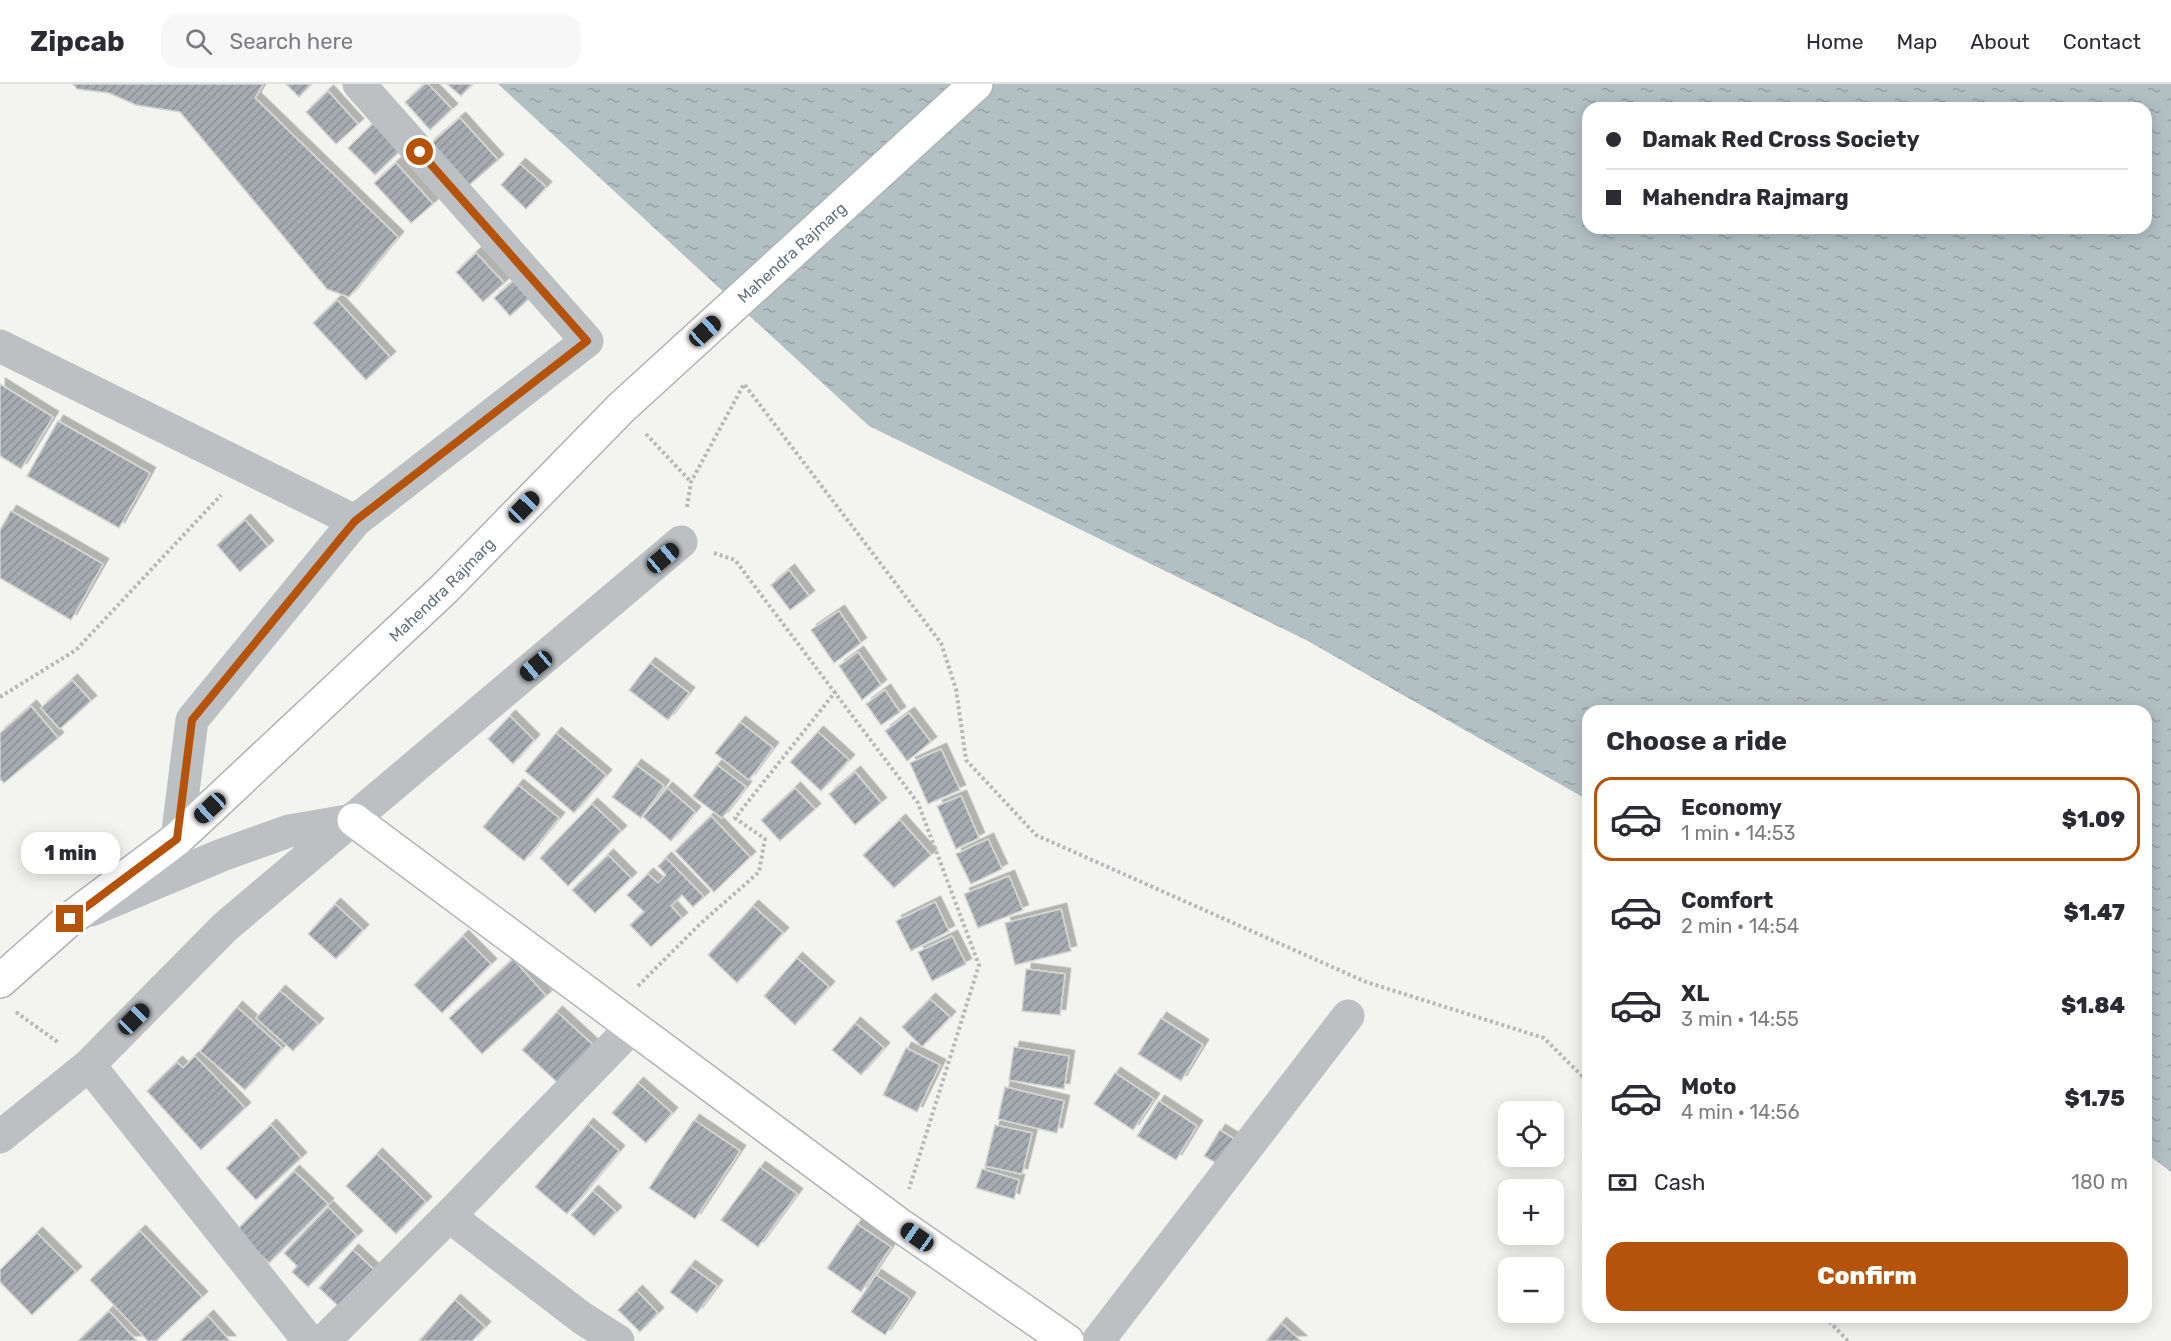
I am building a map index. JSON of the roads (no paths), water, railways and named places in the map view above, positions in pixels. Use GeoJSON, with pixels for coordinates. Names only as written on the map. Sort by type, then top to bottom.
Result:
{"type":"FeatureCollection","features":[{"type":"Feature","properties":{"kind":"main road","name":"Mahendra Rajmarg"},"geometry":{"type":"LineString","coordinates":[[4,994],[70,919],[177,839],[444,589],[621,408],[976,84]]}},
{"type":"Feature","properties":{"kind":"main road"},"geometry":{"type":"LineString","coordinates":[[354,820],[898,1224],[1067,1341]]}},
{"type":"Feature","properties":{"kind":"street"},"geometry":{"type":"LineString","coordinates":[[177,839],[192,720],[355,521],[587,341],[359,84]]}},
{"type":"Feature","properties":{"kind":"street"},"geometry":{"type":"LineString","coordinates":[[0,346],[355,521]]}},
{"type":"Feature","properties":{"kind":"street"},"geometry":{"type":"LineString","coordinates":[[0,1137],[88,1065],[225,927],[681,542]]}},
{"type":"Feature","properties":{"kind":"street"},"geometry":{"type":"LineString","coordinates":[[70,919],[222,855],[289,831],[354,820]]}},
{"type":"Feature","properties":{"kind":"street"},"geometry":{"type":"LineString","coordinates":[[1098,1341],[1348,1016]]}},
{"type":"Feature","properties":{"kind":"street"},"geometry":{"type":"LineString","coordinates":[[324,1341],[449,1216],[622,1019]]}},
{"type":"Feature","properties":{"kind":"street"},"geometry":{"type":"LineString","coordinates":[[88,1065],[309,1341]]}},
{"type":"Feature","properties":{"kind":"street"},"geometry":{"type":"LineString","coordinates":[[449,1216],[582,1318],[618,1341]]}},
{"type":"Feature","properties":{"kind":"water"},"geometry":{"type":"Polygon","coordinates":[[[498,84],[2171,84],[2171,1172],[2152,1158],[2152,705],[1582,705],[1582,797],[1306,640],[869,426],[498,84]]]}}]}
